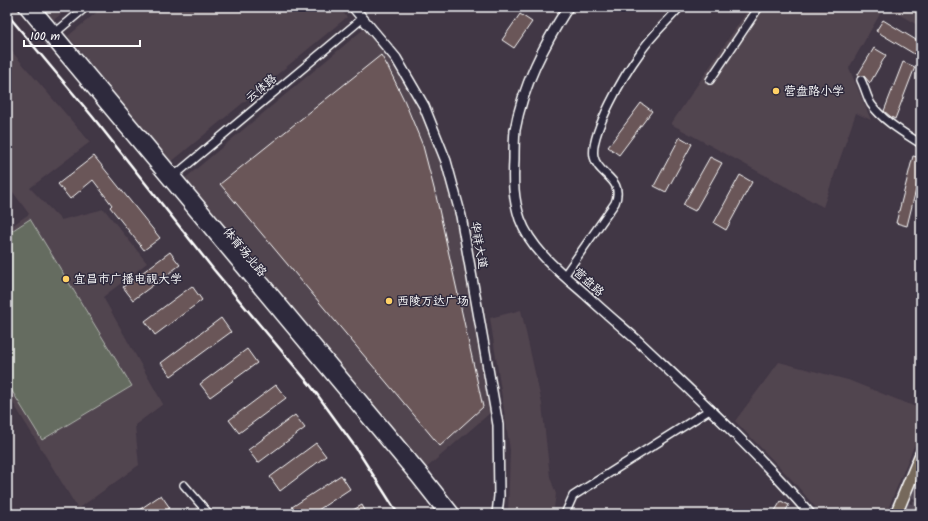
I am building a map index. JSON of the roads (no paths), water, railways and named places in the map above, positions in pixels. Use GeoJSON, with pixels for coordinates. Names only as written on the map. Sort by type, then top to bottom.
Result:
{"type":"FeatureCollection","features":[{"type":"Feature","properties":{"kind":"main road","name":"体育场北路"},"geometry":{"type":"LineString","coordinates":[[24,7],[435,500],[445,514]]}},
{"type":"Feature","properties":{"kind":"main road","name":"体育场北路"},"geometry":{"type":"LineString","coordinates":[[34,7],[422,472],[455,514]]}},
{"type":"Feature","properties":{"kind":"main road"},"geometry":{"type":"LineString","coordinates":[[896,514],[921,454]]}},
{"type":"Feature","properties":{"kind":"street"},"geometry":{"type":"LineString","coordinates":[[55,33],[86,7]]}},
{"type":"Feature","properties":{"kind":"street","name":"华祥大道"},"geometry":{"type":"LineString","coordinates":[[353,7],[396,58],[424,106],[446,161],[461,216],[498,425],[497,514]]}},
{"type":"Feature","properties":{"kind":"street","name":"营盘路"},"geometry":{"type":"LineString","coordinates":[[568,7],[551,33],[529,80],[520,107],[515,132],[513,185],[521,222],[541,252],[564,276],[711,409],[782,481],[810,514]]}},
{"type":"Feature","properties":{"kind":"street"},"geometry":{"type":"LineString","coordinates":[[564,276],[615,203],[618,195],[613,182],[596,164],[594,156],[595,142],[604,117],[640,52],[680,7]]}},
{"type":"Feature","properties":{"kind":"street"},"geometry":{"type":"LineString","coordinates":[[710,80],[759,7]]}},
{"type":"Feature","properties":{"kind":"street","name":"云体路"},"geometry":{"type":"LineString","coordinates":[[174,176],[363,18]]}},
{"type":"Feature","properties":{"kind":"street"},"geometry":{"type":"LineString","coordinates":[[861,80],[871,104],[901,132],[921,144]]}},
{"type":"Feature","properties":{"kind":"street"},"geometry":{"type":"LineString","coordinates":[[565,514],[573,496],[711,409]]}},
{"type":"Feature","properties":{"kind":"street"},"geometry":{"type":"LineString","coordinates":[[184,485],[209,514]]}},
{"type":"Feature","properties":{"kind":"tunnel"},"geometry":{"type":"LineString","coordinates":[[904,514],[921,474]]}},
{"type":"Feature","properties":{"kind":"tunnel"},"geometry":{"type":"LineString","coordinates":[[914,514],[921,498]]}},
{"type":"Feature","properties":{"kind":"railway"},"geometry":{"type":"LineString","coordinates":[[7,14],[92,116],[214,270],[311,386],[356,448],[398,514]]}},
{"type":"Feature","properties":{"kind":"place","name":"营盘路小学"},"geometry":{"type":"Point","coordinates":[776,91]}},
{"type":"Feature","properties":{"kind":"place","name":"宜昌市广播电视大学"},"geometry":{"type":"Point","coordinates":[66,279]}},
{"type":"Feature","properties":{"kind":"place","name":"西陵万达广场"},"geometry":{"type":"Point","coordinates":[389,301]}}]}
